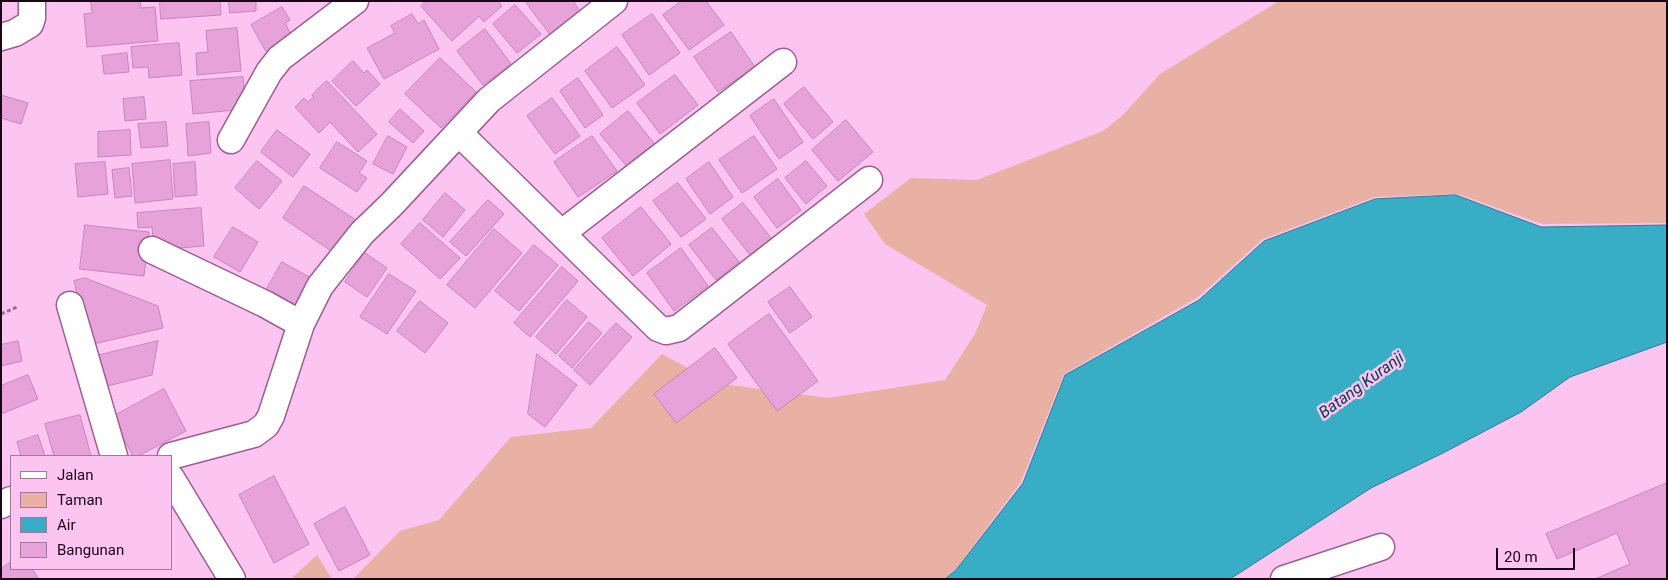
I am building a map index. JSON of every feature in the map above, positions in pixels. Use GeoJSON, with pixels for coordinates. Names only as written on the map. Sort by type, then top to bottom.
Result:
{"type":"FeatureCollection","features":[{"type":"Feature","properties":{"kind":"street"},"geometry":{"type":"LineString","coordinates":[[1,36],[15,33],[30,24],[32,1]]}},
{"type":"Feature","properties":{"kind":"street"},"geometry":{"type":"LineString","coordinates":[[231,140],[269,72],[280,58],[355,1]]}},
{"type":"Feature","properties":{"kind":"street"},"geometry":{"type":"LineString","coordinates":[[172,456],[254,434],[266,425],[271,416],[301,324],[320,286],[362,233],[460,133],[489,100],[614,1]]}},
{"type":"Feature","properties":{"kind":"street"},"geometry":{"type":"LineString","coordinates":[[562,233],[783,62]]}},
{"type":"Feature","properties":{"kind":"street"},"geometry":{"type":"LineString","coordinates":[[460,133],[658,328],[666,331],[679,328],[869,180]]}},
{"type":"Feature","properties":{"kind":"street"},"geometry":{"type":"LineString","coordinates":[[152,250],[265,304],[301,324]]}},
{"type":"Feature","properties":{"kind":"street"},"geometry":{"type":"LineString","coordinates":[[70,305],[114,455]]}},
{"type":"Feature","properties":{"kind":"street"},"geometry":{"type":"LineString","coordinates":[[172,480],[232,579]]}},
{"type":"Feature","properties":{"kind":"street"},"geometry":{"type":"LineString","coordinates":[[1284,579],[1381,548]]}},
{"type":"Feature","properties":{"kind":"path"},"geometry":{"type":"LineString","coordinates":[[1,314],[18,308]]}},
{"type":"Feature","properties":{"kind":"green space"},"geometry":{"type":"Polygon","coordinates":[[[1279,1],[1667,1],[1667,223],[1542,224],[1458,194],[1375,197],[1263,239],[1198,297],[1064,374],[1021,482],[956,569],[944,579],[353,579],[400,531],[439,520],[511,437],[591,428],[662,354],[715,383],[828,398],[945,380],[975,334],[987,305],[885,244],[864,214],[911,178],[977,180],[1103,131],[1122,116],[1160,74],[1279,1]]]}},
{"type":"Feature","properties":{"kind":"green space"},"geometry":{"type":"Polygon","coordinates":[[[317,555],[332,579],[291,579],[317,555]]]}},
{"type":"Feature","properties":{"kind":"water","name":"Batang Kuranji"},"geometry":{"type":"Polygon","coordinates":[[[1456,195],[1541,227],[1667,225],[1667,342],[1570,377],[1521,412],[1371,488],[1230,579],[945,579],[956,570],[1023,483],[1065,375],[1199,300],[1264,241],[1375,199],[1456,195]]]}},
{"type":"Feature","properties":{"kind":"building"},"geometry":{"type":"Polygon","coordinates":[[[91,1],[140,1],[141,8],[155,7],[158,41],[87,47],[84,14],[92,13],[91,1]]]}},
{"type":"Feature","properties":{"kind":"building"},"geometry":{"type":"Polygon","coordinates":[[[160,1],[220,1],[221,15],[161,19],[160,1]]]}},
{"type":"Feature","properties":{"kind":"building"},"geometry":{"type":"Polygon","coordinates":[[[229,1],[256,1],[256,11],[230,13],[229,1]]]}},
{"type":"Feature","properties":{"kind":"building"},"geometry":{"type":"Polygon","coordinates":[[[426,1],[498,1],[502,6],[484,22],[479,16],[452,41],[421,6],[426,1]]]}},
{"type":"Feature","properties":{"kind":"building"},"geometry":{"type":"Polygon","coordinates":[[[525,1],[573,1],[580,11],[550,34],[525,1]]]}},
{"type":"Feature","properties":{"kind":"building"},"geometry":{"type":"Polygon","coordinates":[[[682,1],[706,1],[724,25],[689,50],[663,15],[682,1]]]}},
{"type":"Feature","properties":{"kind":"building"},"geometry":{"type":"Polygon","coordinates":[[[515,5],[541,34],[517,53],[493,24],[515,5]]]}},
{"type":"Feature","properties":{"kind":"building"},"geometry":{"type":"Polygon","coordinates":[[[282,7],[290,20],[285,23],[294,40],[268,55],[251,25],[282,7]]]}},
{"type":"Feature","properties":{"kind":"building"},"geometry":{"type":"Polygon","coordinates":[[[412,14],[418,24],[424,20],[439,49],[384,79],[367,48],[395,33],[391,26],[412,14]]]}},
{"type":"Feature","properties":{"kind":"building"},"geometry":{"type":"Polygon","coordinates":[[[652,14],[680,53],[649,75],[622,35],[652,14]]]}},
{"type":"Feature","properties":{"kind":"building"},"geometry":{"type":"Polygon","coordinates":[[[237,28],[241,71],[197,75],[196,53],[208,52],[206,31],[237,28]]]}},
{"type":"Feature","properties":{"kind":"building"},"geometry":{"type":"Polygon","coordinates":[[[485,29],[511,64],[483,85],[457,51],[485,29]]]}},
{"type":"Feature","properties":{"kind":"building"},"geometry":{"type":"Polygon","coordinates":[[[731,32],[755,67],[718,92],[694,57],[731,32]]]}},
{"type":"Feature","properties":{"kind":"building"},"geometry":{"type":"Polygon","coordinates":[[[179,43],[182,75],[149,78],[148,67],[133,68],[131,47],[179,43]]]}},
{"type":"Feature","properties":{"kind":"building"},"geometry":{"type":"Polygon","coordinates":[[[617,47],[645,85],[612,108],[585,71],[617,47]]]}},
{"type":"Feature","properties":{"kind":"building"},"geometry":{"type":"Polygon","coordinates":[[[127,53],[129,72],[104,74],[102,56],[127,53]]]}},
{"type":"Feature","properties":{"kind":"building"},"geometry":{"type":"Polygon","coordinates":[[[440,58],[476,92],[441,128],[405,94],[440,58]]]}},
{"type":"Feature","properties":{"kind":"building"},"geometry":{"type":"Polygon","coordinates":[[[353,61],[364,73],[367,70],[380,84],[356,106],[332,81],[353,61]]]}},
{"type":"Feature","properties":{"kind":"building"},"geometry":{"type":"Polygon","coordinates":[[[675,75],[698,105],[660,134],[637,103],[675,75]]]}},
{"type":"Feature","properties":{"kind":"building"},"geometry":{"type":"Polygon","coordinates":[[[243,77],[246,109],[193,114],[190,81],[243,77]]]}},
{"type":"Feature","properties":{"kind":"building"},"geometry":{"type":"Polygon","coordinates":[[[578,78],[603,115],[585,128],[560,91],[578,78]]]}},
{"type":"Feature","properties":{"kind":"building"},"geometry":{"type":"Polygon","coordinates":[[[327,81],[377,134],[358,152],[330,122],[319,133],[295,107],[304,98],[308,102],[314,97],[312,95],[327,81]]]}},
{"type":"Feature","properties":{"kind":"building"},"geometry":{"type":"Polygon","coordinates":[[[804,87],[833,122],[813,139],[784,104],[804,87]]]}},
{"type":"Feature","properties":{"kind":"building"},"geometry":{"type":"Polygon","coordinates":[[[1,95],[28,103],[21,124],[1,118],[1,95]]]}},
{"type":"Feature","properties":{"kind":"building"},"geometry":{"type":"Polygon","coordinates":[[[144,97],[146,119],[125,121],[123,99],[144,97]]]}},
{"type":"Feature","properties":{"kind":"building"},"geometry":{"type":"Polygon","coordinates":[[[552,98],[580,136],[555,154],[527,116],[552,98]]]}},
{"type":"Feature","properties":{"kind":"building"},"geometry":{"type":"Polygon","coordinates":[[[774,99],[803,142],[779,159],[750,116],[774,99]]]}},
{"type":"Feature","properties":{"kind":"building"},"geometry":{"type":"Polygon","coordinates":[[[400,109],[424,131],[413,143],[389,122],[400,109]]]}},
{"type":"Feature","properties":{"kind":"building"},"geometry":{"type":"Polygon","coordinates":[[[628,111],[657,147],[629,169],[600,134],[628,111]]]}},
{"type":"Feature","properties":{"kind":"building"},"geometry":{"type":"Polygon","coordinates":[[[846,120],[873,152],[838,181],[812,150],[846,120]]]}},
{"type":"Feature","properties":{"kind":"building"},"geometry":{"type":"Polygon","coordinates":[[[166,122],[168,146],[141,148],[138,124],[166,122]]]}},
{"type":"Feature","properties":{"kind":"building"},"geometry":{"type":"Polygon","coordinates":[[[209,122],[211,153],[188,156],[186,124],[209,122]]]}},
{"type":"Feature","properties":{"kind":"building"},"geometry":{"type":"Polygon","coordinates":[[[130,130],[131,155],[98,157],[98,132],[130,130]]]}},
{"type":"Feature","properties":{"kind":"building"},"geometry":{"type":"Polygon","coordinates":[[[277,130],[310,154],[293,177],[261,152],[277,130]]]}},
{"type":"Feature","properties":{"kind":"building"},"geometry":{"type":"Polygon","coordinates":[[[388,136],[407,147],[393,174],[373,164],[388,136]]]}},
{"type":"Feature","properties":{"kind":"building"},"geometry":{"type":"Polygon","coordinates":[[[592,136],[617,171],[578,197],[554,162],[592,136]]]}},
{"type":"Feature","properties":{"kind":"building"},"geometry":{"type":"Polygon","coordinates":[[[754,136],[777,169],[742,193],[719,160],[754,136]]]}},
{"type":"Feature","properties":{"kind":"building"},"geometry":{"type":"Polygon","coordinates":[[[337,142],[367,161],[359,173],[367,178],[357,192],[320,168],[337,142]]]}},
{"type":"Feature","properties":{"kind":"building"},"geometry":{"type":"Polygon","coordinates":[[[170,160],[173,199],[135,203],[132,164],[170,160]]]}},
{"type":"Feature","properties":{"kind":"building"},"geometry":{"type":"Polygon","coordinates":[[[257,161],[282,181],[259,209],[235,188],[257,161]]]}},
{"type":"Feature","properties":{"kind":"building"},"geometry":{"type":"Polygon","coordinates":[[[806,161],[827,186],[806,204],[785,178],[806,161]]]}},
{"type":"Feature","properties":{"kind":"building"},"geometry":{"type":"Polygon","coordinates":[[[105,162],[108,194],[78,197],[75,164],[105,162]]]}},
{"type":"Feature","properties":{"kind":"building"},"geometry":{"type":"Polygon","coordinates":[[[195,162],[197,195],[175,197],[173,164],[195,162]]]}},
{"type":"Feature","properties":{"kind":"building"},"geometry":{"type":"Polygon","coordinates":[[[709,162],[733,197],[710,214],[686,179],[709,162]]]}},
{"type":"Feature","properties":{"kind":"building"},"geometry":{"type":"Polygon","coordinates":[[[129,168],[132,196],[115,198],[112,170],[129,168]]]}},
{"type":"Feature","properties":{"kind":"building"},"geometry":{"type":"Polygon","coordinates":[[[778,179],[801,210],[777,228],[754,197],[778,179]]]}},
{"type":"Feature","properties":{"kind":"building"},"geometry":{"type":"Polygon","coordinates":[[[678,183],[706,219],[681,237],[653,201],[678,183]]]}},
{"type":"Feature","properties":{"kind":"building"},"geometry":{"type":"Polygon","coordinates":[[[304,186],[356,220],[334,253],[283,218],[304,186]]]}},
{"type":"Feature","properties":{"kind":"building"},"geometry":{"type":"Polygon","coordinates":[[[445,193],[465,210],[443,237],[423,220],[445,193]]]}},
{"type":"Feature","properties":{"kind":"building"},"geometry":{"type":"Polygon","coordinates":[[[488,200],[504,214],[466,256],[450,242],[488,200]]]}},
{"type":"Feature","properties":{"kind":"building"},"geometry":{"type":"Polygon","coordinates":[[[743,203],[772,239],[750,255],[722,219],[743,203]]]}},
{"type":"Feature","properties":{"kind":"building"},"geometry":{"type":"Polygon","coordinates":[[[641,207],[671,244],[633,276],[602,238],[641,207]]]}},
{"type":"Feature","properties":{"kind":"building"},"geometry":{"type":"Polygon","coordinates":[[[201,208],[204,246],[154,250],[152,227],[138,228],[137,213],[201,208]]]}},
{"type":"Feature","properties":{"kind":"building"},"geometry":{"type":"Polygon","coordinates":[[[420,223],[460,258],[440,279],[401,244],[420,223]]]}},
{"type":"Feature","properties":{"kind":"building"},"geometry":{"type":"Polygon","coordinates":[[[85,225],[149,232],[144,276],[80,269],[85,225]]]}},
{"type":"Feature","properties":{"kind":"building"},"geometry":{"type":"Polygon","coordinates":[[[233,227],[258,242],[240,272],[214,257],[233,227]]]}},
{"type":"Feature","properties":{"kind":"building"},"geometry":{"type":"Polygon","coordinates":[[[712,228],[739,262],[716,280],[689,245],[712,228]]]}},
{"type":"Feature","properties":{"kind":"building"},"geometry":{"type":"Polygon","coordinates":[[[494,229],[522,253],[475,308],[447,285],[494,229]]]}},
{"type":"Feature","properties":{"kind":"building"},"geometry":{"type":"Polygon","coordinates":[[[534,245],[558,265],[519,311],[495,291],[534,245]]]}},
{"type":"Feature","properties":{"kind":"building"},"geometry":{"type":"Polygon","coordinates":[[[681,248],[708,286],[674,311],[647,273],[681,248]]]}},
{"type":"Feature","properties":{"kind":"building"},"geometry":{"type":"Polygon","coordinates":[[[365,253],[387,268],[367,297],[345,282],[365,253]]]}},
{"type":"Feature","properties":{"kind":"building"},"geometry":{"type":"Polygon","coordinates":[[[282,262],[311,278],[292,312],[263,296],[282,262]]]}},
{"type":"Feature","properties":{"kind":"building"},"geometry":{"type":"Polygon","coordinates":[[[562,267],[578,281],[530,337],[514,323],[562,267]]]}},
{"type":"Feature","properties":{"kind":"building"},"geometry":{"type":"Polygon","coordinates":[[[389,274],[416,291],[387,334],[360,317],[389,274]]]}},
{"type":"Feature","properties":{"kind":"building"},"geometry":{"type":"Polygon","coordinates":[[[85,278],[158,306],[163,328],[89,345],[74,281],[85,278]]]}},
{"type":"Feature","properties":{"kind":"building"},"geometry":{"type":"Polygon","coordinates":[[[790,287],[812,317],[790,333],[768,302],[790,287]]]}},
{"type":"Feature","properties":{"kind":"building"},"geometry":{"type":"Polygon","coordinates":[[[567,300],[587,317],[556,354],[536,337],[567,300]]]}},
{"type":"Feature","properties":{"kind":"building"},"geometry":{"type":"Polygon","coordinates":[[[420,301],[448,323],[425,353],[397,331],[420,301]]]}},
{"type":"Feature","properties":{"kind":"building"},"geometry":{"type":"Polygon","coordinates":[[[769,314],[818,381],[777,411],[728,344],[769,314]]]}},
{"type":"Feature","properties":{"kind":"building"},"geometry":{"type":"Polygon","coordinates":[[[589,322],[602,333],[572,368],[559,356],[589,322]]]}},
{"type":"Feature","properties":{"kind":"building"},"geometry":{"type":"Polygon","coordinates":[[[616,323],[632,337],[590,385],[574,370],[616,323]]]}},
{"type":"Feature","properties":{"kind":"building"},"geometry":{"type":"Polygon","coordinates":[[[18,341],[22,361],[1,366],[1,345],[18,341]]]}},
{"type":"Feature","properties":{"kind":"building"},"geometry":{"type":"Polygon","coordinates":[[[158,341],[152,375],[99,388],[92,357],[158,341]]]}},
{"type":"Feature","properties":{"kind":"building"},"geometry":{"type":"Polygon","coordinates":[[[715,348],[737,378],[676,423],[654,394],[715,348]]]}},
{"type":"Feature","properties":{"kind":"building"},"geometry":{"type":"Polygon","coordinates":[[[537,354],[577,385],[545,427],[528,414],[537,354]]]}},
{"type":"Feature","properties":{"kind":"building"},"geometry":{"type":"Polygon","coordinates":[[[28,375],[38,399],[1,414],[1,386],[28,375]]]}},
{"type":"Feature","properties":{"kind":"building"},"geometry":{"type":"Polygon","coordinates":[[[164,389],[186,431],[140,455],[132,455],[112,417],[164,389]]]}},
{"type":"Feature","properties":{"kind":"building"},"geometry":{"type":"Polygon","coordinates":[[[80,415],[91,455],[54,455],[45,424],[80,415]]]}},
{"type":"Feature","properties":{"kind":"building"},"geometry":{"type":"Polygon","coordinates":[[[38,435],[45,455],[21,455],[17,442],[38,435]]]}},
{"type":"Feature","properties":{"kind":"building"},"geometry":{"type":"Polygon","coordinates":[[[274,476],[309,544],[274,563],[239,495],[274,476]]]}},
{"type":"Feature","properties":{"kind":"building"},"geometry":{"type":"Polygon","coordinates":[[[1667,483],[1667,579],[1595,579],[1630,564],[1617,533],[1557,559],[1546,534],[1667,483]]]}},
{"type":"Feature","properties":{"kind":"building"},"geometry":{"type":"Polygon","coordinates":[[[345,507],[370,555],[339,571],[314,524],[345,507]]]}},
{"type":"Feature","properties":{"kind":"building"},"geometry":{"type":"Polygon","coordinates":[[[10,563],[10,570],[33,570],[38,578],[1,579],[1,569],[10,563]]]}}]}
